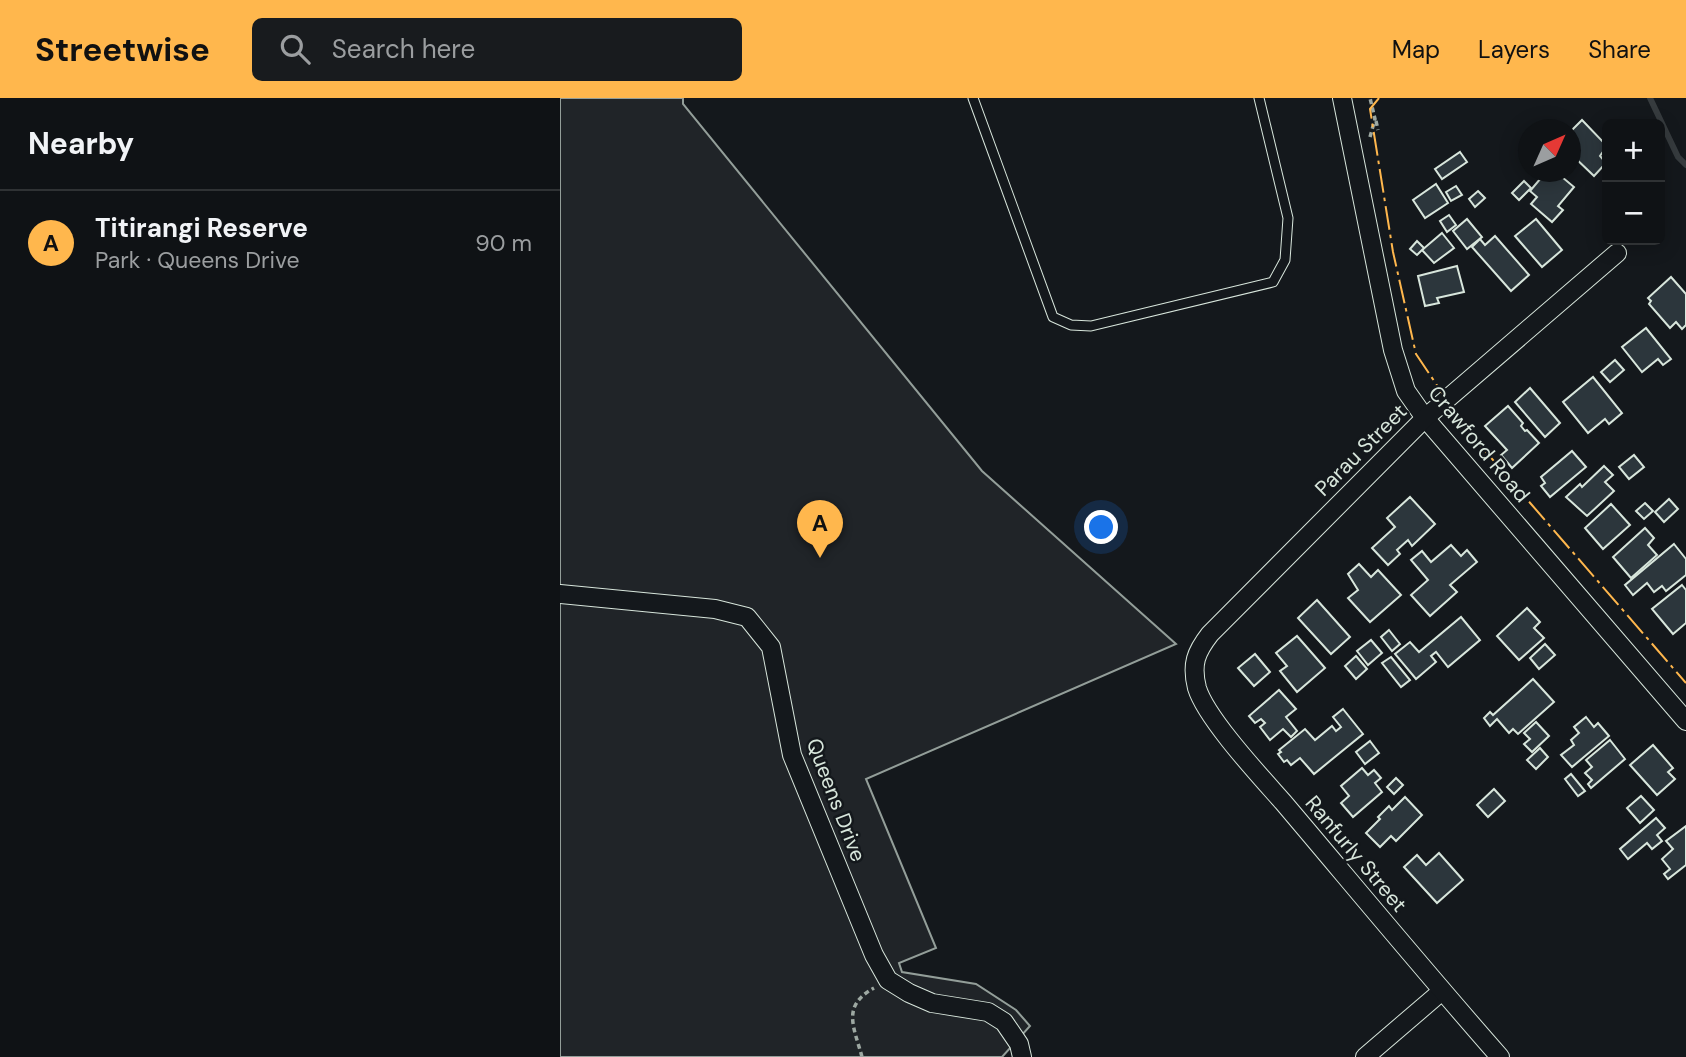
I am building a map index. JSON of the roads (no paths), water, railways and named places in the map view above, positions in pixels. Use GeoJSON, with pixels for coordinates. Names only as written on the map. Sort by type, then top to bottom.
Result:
{"type":"FeatureCollection","features":[{"type":"Feature","properties":{"kind":"street","name":"Crawford Road"},"geometry":{"type":"LineString","coordinates":[[1342,98],[1363,208],[1399,372],[1406,391],[1425,418],[1686,721]]}},
{"type":"Feature","properties":{"kind":"street","name":"Parau Street"},"geometry":{"type":"LineString","coordinates":[[1194,671],[1196,652],[1210,634],[1425,418],[1617,253]]}},
{"type":"Feature","properties":{"kind":"street","name":"Queens Drive"},"geometry":{"type":"LineString","coordinates":[[560,594],[715,609],[747,617],[771,647],[792,755],[874,955],[888,980],[932,1003],[988,1012],[1004,1022],[1019,1044],[1022,1057]]}},
{"type":"Feature","properties":{"kind":"street","name":"Ranfurly Street"},"geometry":{"type":"LineString","coordinates":[[1194,671],[1198,690],[1209,712],[1253,768],[1500,1057]]}},
{"type":"Feature","properties":{"kind":"street"},"geometry":{"type":"LineString","coordinates":[[1365,1057],[1442,991]]}},
{"type":"Feature","properties":{"kind":"lane"},"geometry":{"type":"LineString","coordinates":[[973,98],[1053,317],[1071,325],[1091,326],[1273,282],[1286,260],[1288,218],[1259,98]]}},
{"type":"Feature","properties":{"kind":"waterway"},"geometry":{"type":"LineString","coordinates":[[1650,98],[1678,157],[1686,165]]}},
{"type":"Feature","properties":{"kind":"place","name":"Titirangi Reserve"},"geometry":{"type":"Point","coordinates":[820,558]}}]}
